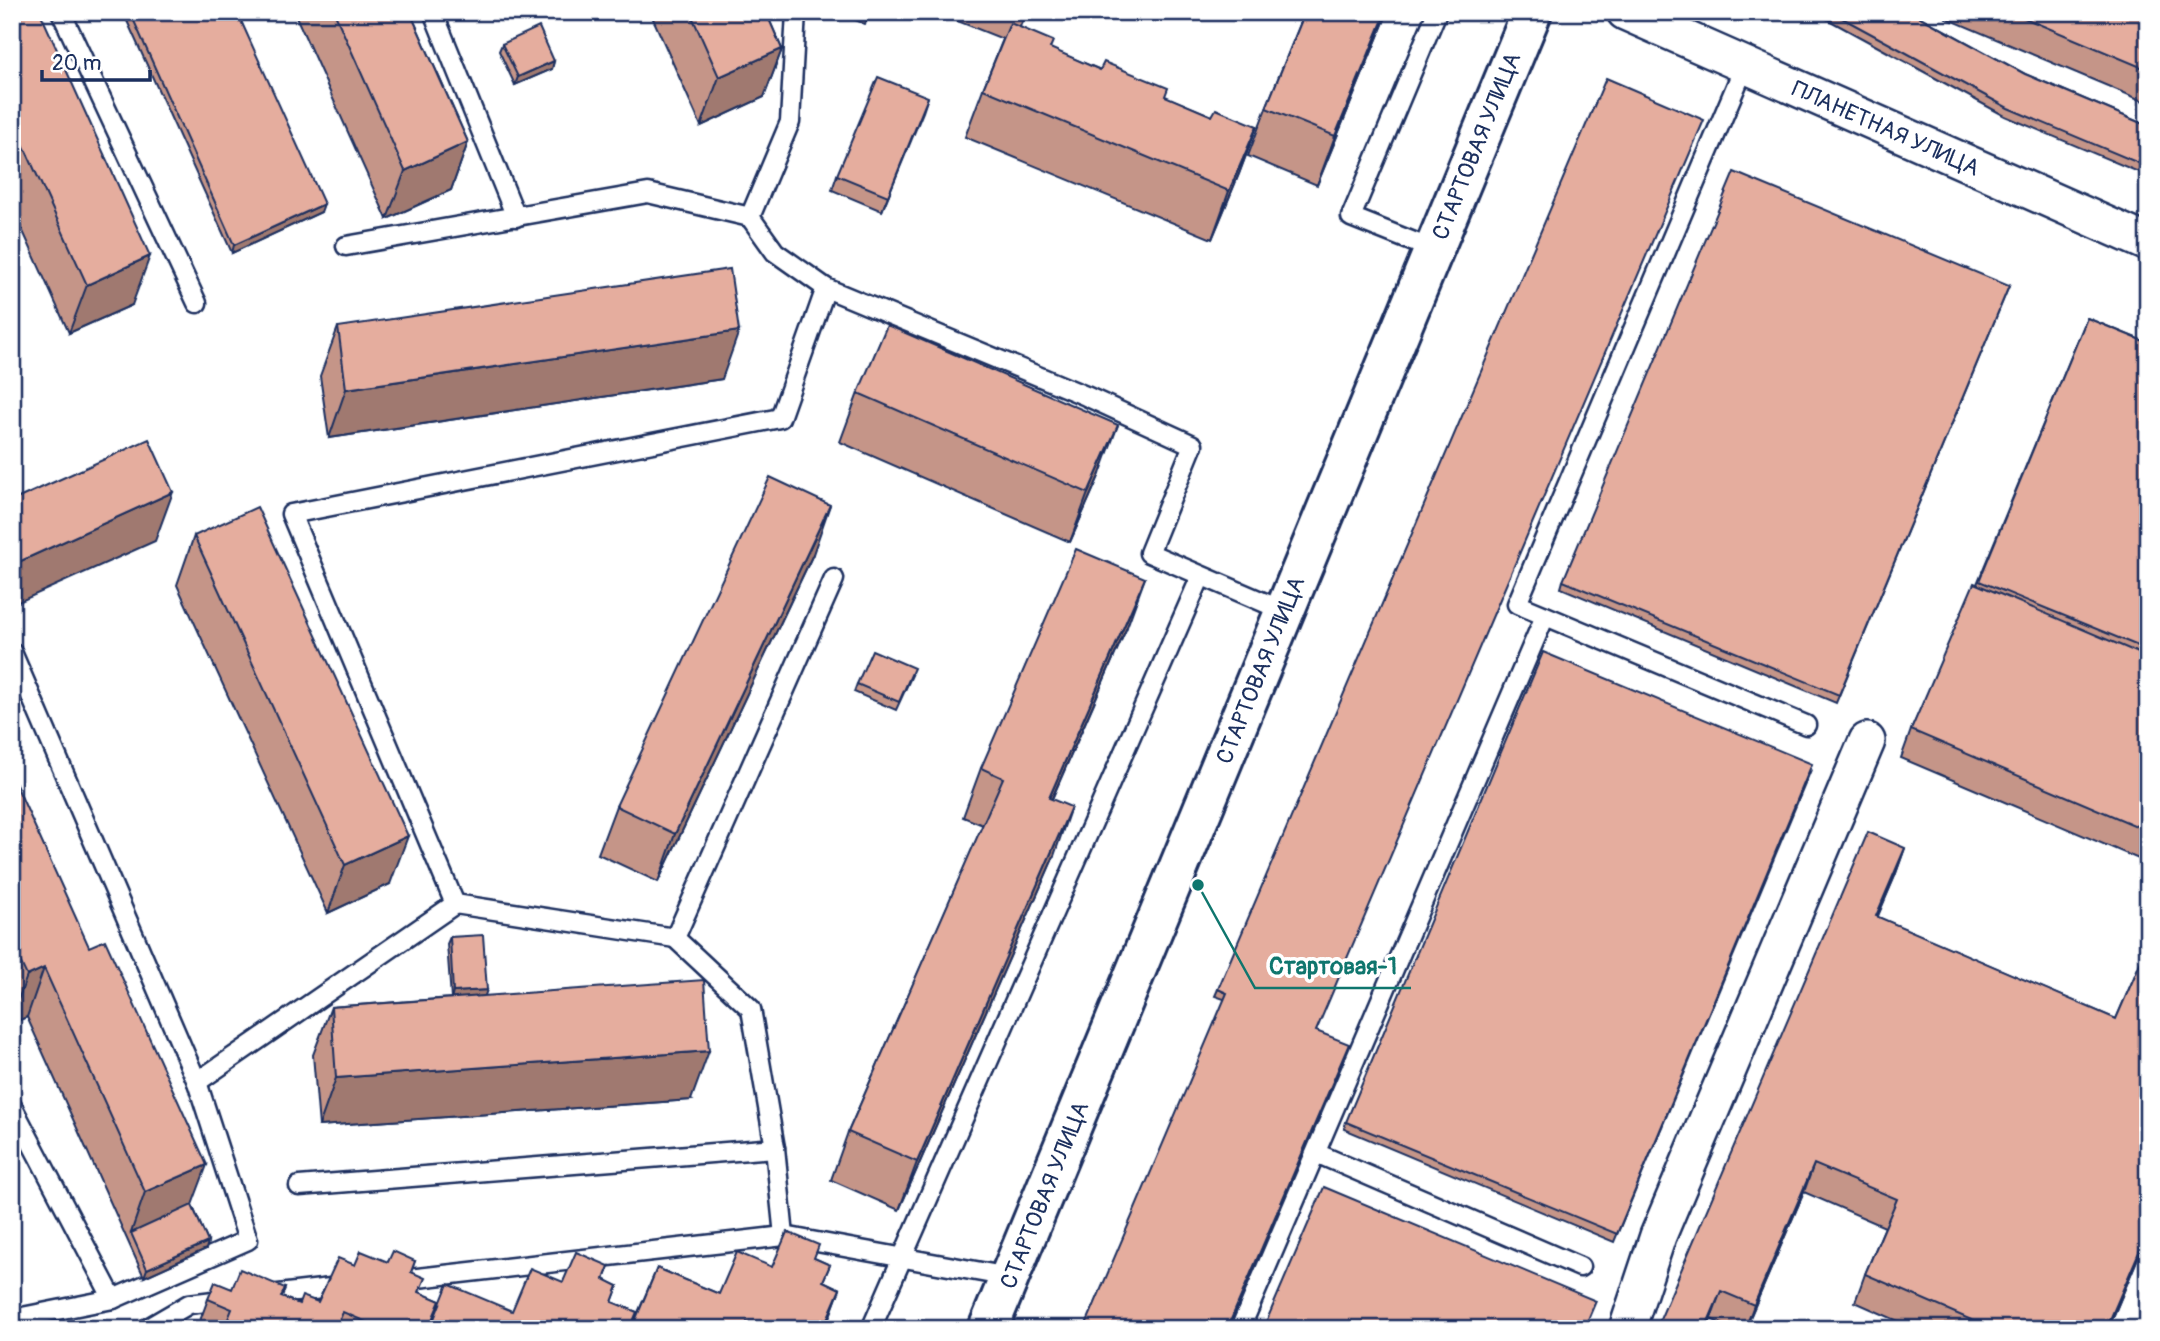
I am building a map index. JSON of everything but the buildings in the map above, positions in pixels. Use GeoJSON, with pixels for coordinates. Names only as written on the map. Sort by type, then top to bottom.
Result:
{"type":"FeatureCollection","features":[{"type":"Feature","properties":{"kind":"street","name":"СТАРТОВАЯ УЛИЦА"},"geometry":{"type":"LineString","coordinates":[[988,1329],[1532,12]]}},
{"type":"Feature","properties":{"kind":"street","name":"ПЛАНЕТНАЯ УЛИЦА"},"geometry":{"type":"LineString","coordinates":[[1625,12],[2148,243]]}},
{"type":"Feature","properties":{"kind":"street"},"geometry":{"type":"LineString","coordinates":[[1627,1329],[1658,1236],[1867,741]]}},
{"type":"Feature","properties":{"kind":"lane"},"geometry":{"type":"LineString","coordinates":[[61,12],[197,303]]}},
{"type":"Feature","properties":{"kind":"lane"},"geometry":{"type":"LineString","coordinates":[[433,12],[516,217]]}},
{"type":"Feature","properties":{"kind":"lane"},"geometry":{"type":"LineString","coordinates":[[750,217],[790,122],[796,12]]}},
{"type":"Feature","properties":{"kind":"lane"},"geometry":{"type":"LineString","coordinates":[[1434,250],[1352,217],[1437,12]]}},
{"type":"Feature","properties":{"kind":"lane"},"geometry":{"type":"LineString","coordinates":[[1745,65],[1517,604],[1806,725]]}},
{"type":"Feature","properties":{"kind":"lane"},"geometry":{"type":"LineString","coordinates":[[345,246],[648,193],[750,217],[775,252],[826,288],[1086,396],[1193,445],[1149,554],[1284,611]]}},
{"type":"Feature","properties":{"kind":"lane"},"geometry":{"type":"LineString","coordinates":[[455,904],[291,514],[780,418],[826,288]]}},
{"type":"Feature","properties":{"kind":"lane"},"geometry":{"type":"LineString","coordinates":[[871,1329],[1201,576]]}},
{"type":"Feature","properties":{"kind":"lane"},"geometry":{"type":"LineString","coordinates":[[675,938],[834,579]]}},
{"type":"Feature","properties":{"kind":"lane"},"geometry":{"type":"LineString","coordinates":[[1240,1329],[1545,616]]}},
{"type":"Feature","properties":{"kind":"lane"},"geometry":{"type":"LineString","coordinates":[[12,652],[197,1082],[248,1240],[113,1299],[12,1319]]}},
{"type":"Feature","properties":{"kind":"lane"},"geometry":{"type":"LineString","coordinates":[[197,1082],[455,904],[675,938],[751,1009],[775,1148],[784,1236]]}},
{"type":"Feature","properties":{"kind":"lane"},"geometry":{"type":"LineString","coordinates":[[12,1106],[113,1299]]}},
{"type":"Feature","properties":{"kind":"lane"},"geometry":{"type":"LineString","coordinates":[[299,1186],[775,1148]]}},
{"type":"Feature","properties":{"kind":"lane"},"geometry":{"type":"LineString","coordinates":[[1316,1153],[1580,1267]]}},
{"type":"Feature","properties":{"kind":"lane"},"geometry":{"type":"LineString","coordinates":[[146,1329],[189,1304],[784,1236],[1010,1277]]}},
{"type":"Feature","properties":{"kind":"place","name":"Стартовая-1"},"geometry":{"type":"Point","coordinates":[1198,885]}}]}
